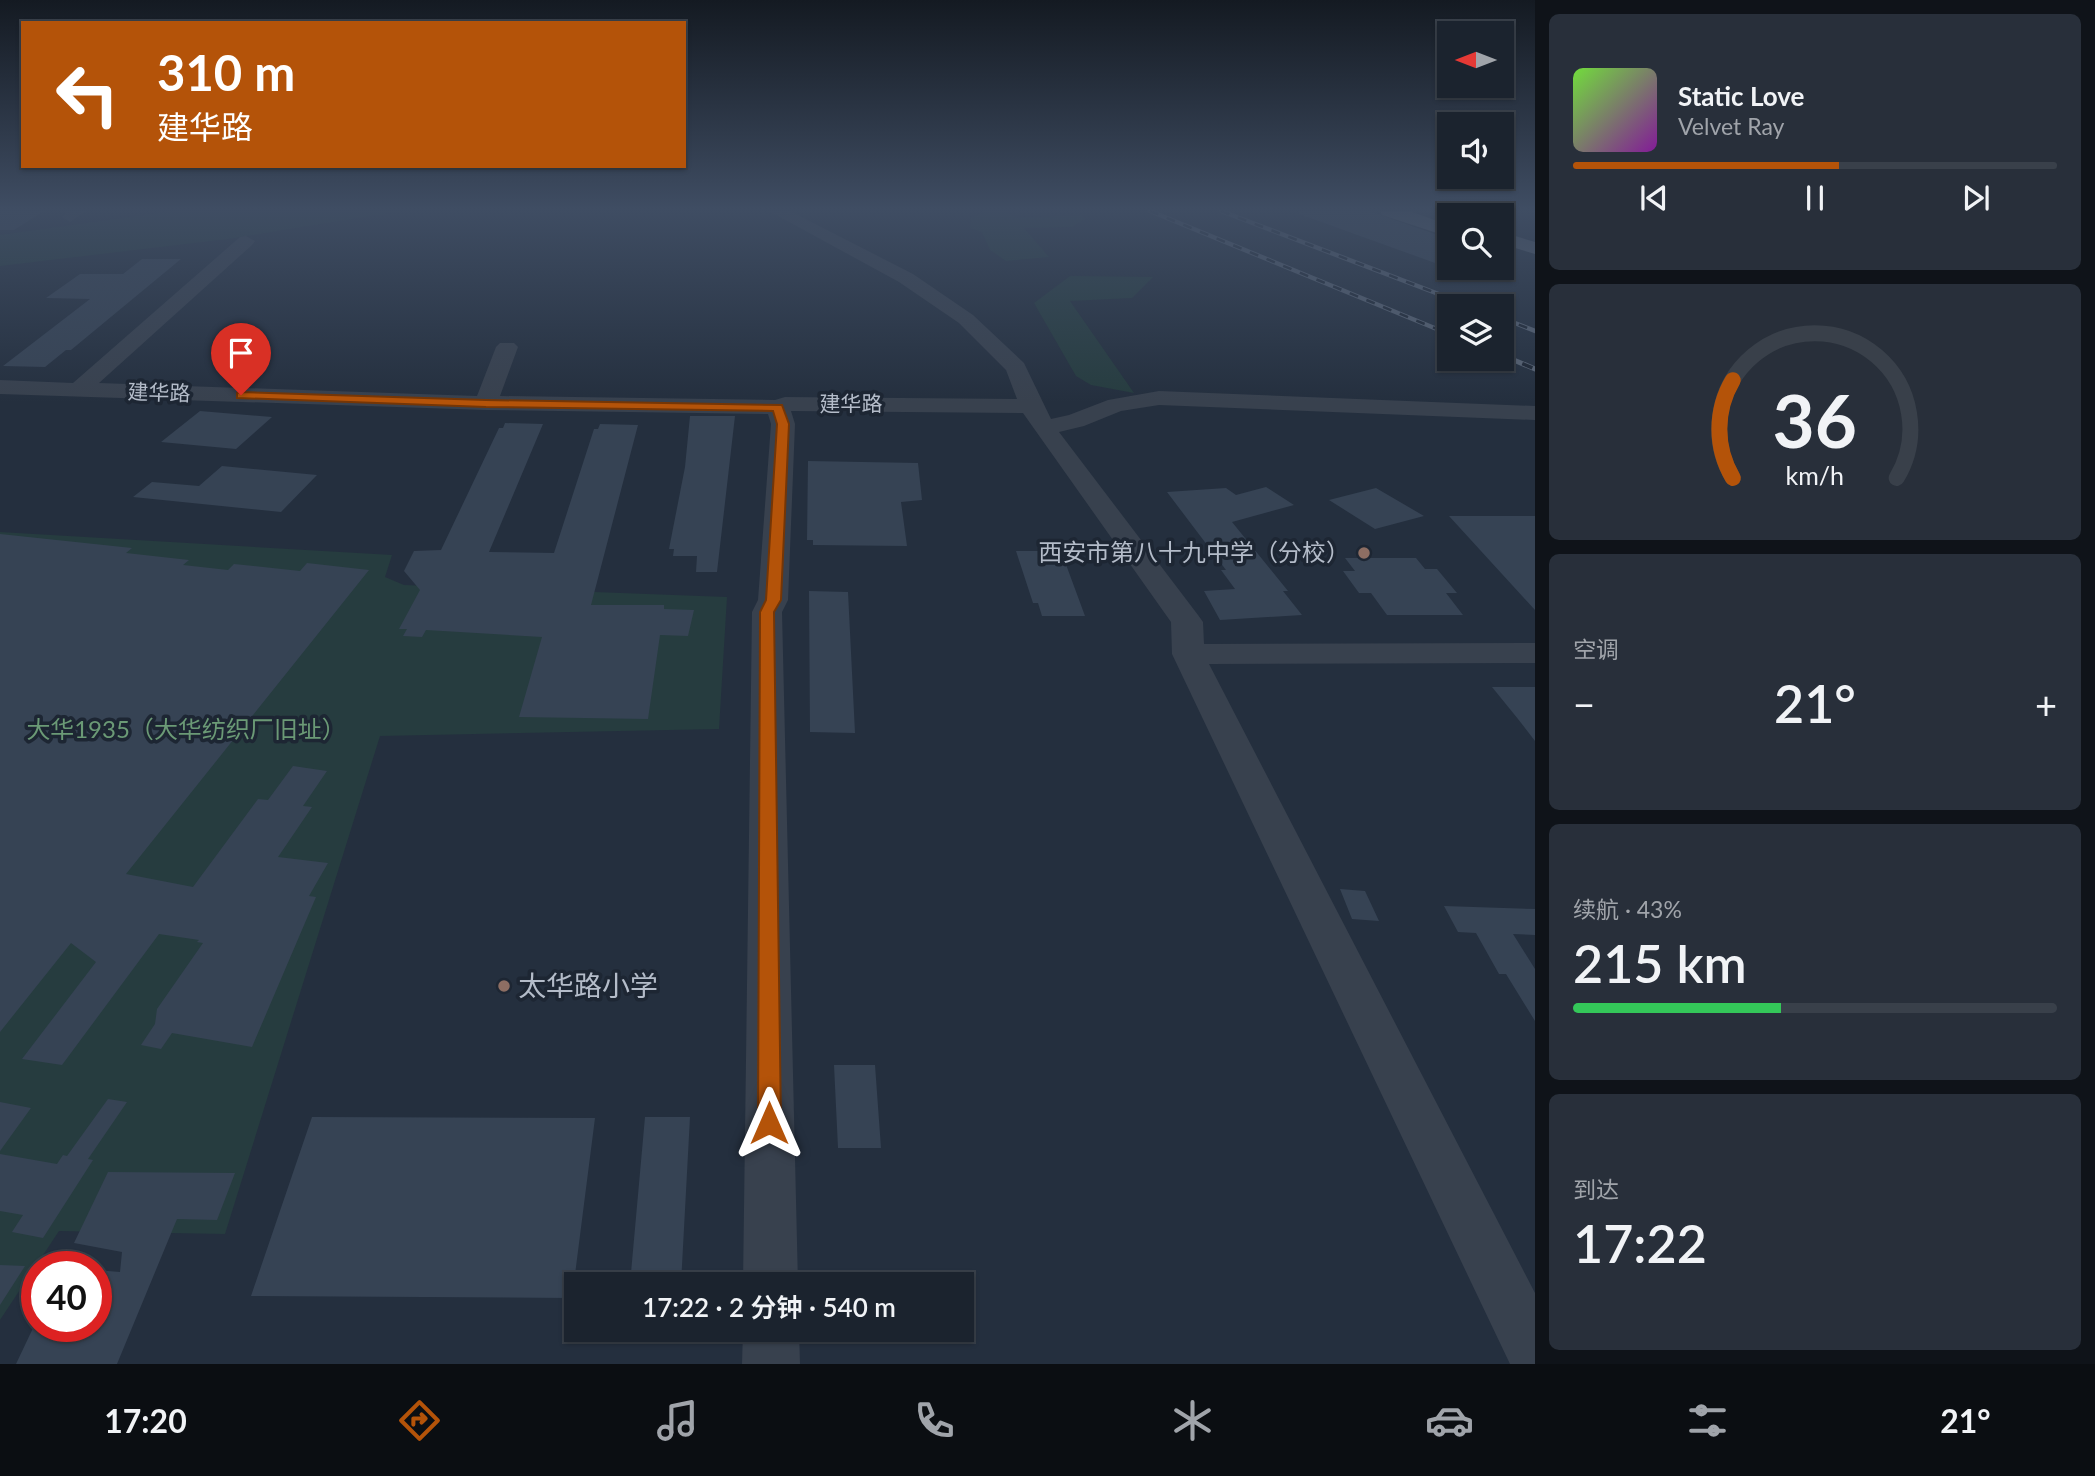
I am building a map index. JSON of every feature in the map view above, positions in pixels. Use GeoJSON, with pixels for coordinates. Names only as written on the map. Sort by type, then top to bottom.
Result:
{"type":"FeatureCollection","features":[{"type":"Feature","properties":{"kind":"street"},"geometry":{"type":"LineString","coordinates":[[78,390],[208,275]]}},
{"type":"Feature","properties":{"kind":"street"},"geometry":{"type":"LineString","coordinates":[[900,275],[966,319],[1016,368],[1038,417],[1187,622],[1188,654],[1535,1353]]}},
{"type":"Feature","properties":{"kind":"street"},"geometry":{"type":"LineString","coordinates":[[486,404],[507,347]]}},
{"type":"Feature","properties":{"kind":"street","name":"建华路"},"geometry":{"type":"LineString","coordinates":[[0,387],[486,404],[778,407],[785,404],[1076,421],[1116,405],[1159,398],[1535,413]]}},
{"type":"Feature","properties":{"kind":"street"},"geometry":{"type":"LineString","coordinates":[[770,1272],[767,612],[773,600],[783,424],[778,407]]}},
{"type":"Feature","properties":{"kind":"street"},"geometry":{"type":"LineString","coordinates":[[1188,654],[1535,653]]}},
{"type":"Feature","properties":{"kind":"street"},"geometry":{"type":"LineString","coordinates":[[771,1342],[771,1364]]}},
{"type":"Feature","properties":{"kind":"green space"},"geometry":{"type":"Polygon","coordinates":[[[1070,276],[1153,277],[1132,298],[1070,301],[1134,393],[1091,385],[1076,376],[1034,303],[1070,276]]]}},
{"type":"Feature","properties":{"kind":"green space","name":"大华1935（大华纺织厂旧址）"},"geometry":{"type":"Polygon","coordinates":[[[0,532],[392,555],[385,577],[404,585],[727,597],[719,729],[380,736],[225,1234],[59,1231],[46,1251],[21,1251],[21,1288],[0,1320],[0,532]]]}},
{"type":"Feature","properties":{"kind":"building"},"geometry":{"type":"Polygon","coordinates":[[[79,275],[162,275],[71,350],[66,350],[45,367],[3,366],[90,299],[46,298],[79,275]]]}},
{"type":"Feature","properties":{"kind":"building"},"geometry":{"type":"Polygon","coordinates":[[[200,411],[272,417],[236,449],[161,442],[200,411]]]}},
{"type":"Feature","properties":{"kind":"building"},"geometry":{"type":"Polygon","coordinates":[[[690,416],[735,416],[717,572],[696,572],[697,556],[673,556],[674,549],[669,549],[685,467],[690,416]]]}},
{"type":"Feature","properties":{"kind":"building"},"geometry":{"type":"Polygon","coordinates":[[[505,423],[543,424],[489,552],[554,553],[594,429],[598,429],[600,424],[638,425],[591,605],[664,605],[664,609],[694,610],[688,636],[660,635],[648,719],[519,717],[542,637],[426,630],[422,637],[403,636],[407,629],[399,629],[420,590],[404,571],[414,551],[441,550],[499,428],[503,428],[505,423]]]}},
{"type":"Feature","properties":{"kind":"building"},"geometry":{"type":"Polygon","coordinates":[[[808,461],[918,463],[922,500],[901,502],[907,546],[813,545],[813,540],[807,540],[808,461]]]}},
{"type":"Feature","properties":{"kind":"building"},"geometry":{"type":"Polygon","coordinates":[[[222,466],[317,475],[281,512],[133,497],[152,482],[199,486],[222,466]]]}},
{"type":"Feature","properties":{"kind":"building"},"geometry":{"type":"Polygon","coordinates":[[[1266,487],[1294,505],[1232,522],[1288,591],[1283,591],[1302,615],[1220,620],[1204,591],[1235,589],[1221,570],[1226,570],[1167,492],[1226,488],[1236,495],[1266,487]]]}},
{"type":"Feature","properties":{"kind":"building"},"geometry":{"type":"Polygon","coordinates":[[[1376,488],[1424,516],[1375,529],[1329,500],[1376,488]]]}},
{"type":"Feature","properties":{"kind":"building"},"geometry":{"type":"Polygon","coordinates":[[[1449,516],[1535,516],[1535,610],[1502,574],[1449,516]]]}},
{"type":"Feature","properties":{"kind":"building"},"geometry":{"type":"Polygon","coordinates":[[[0,534],[132,548],[126,553],[189,560],[183,565],[228,570],[234,564],[300,571],[307,563],[369,570],[126,874],[193,887],[258,799],[268,800],[293,766],[327,771],[303,806],[312,807],[278,857],[328,863],[309,896],[316,897],[252,1047],[172,1033],[161,1049],[141,1045],[155,1024],[157,1009],[203,943],[197,942],[199,940],[159,934],[62,1065],[22,1059],[96,962],[71,943],[0,1032],[0,534]]]}},
{"type":"Feature","properties":{"kind":"building"},"geometry":{"type":"Polygon","coordinates":[[[1016,551],[1061,551],[1085,616],[1042,616],[1038,603],[1033,603],[1016,551]]]}},
{"type":"Feature","properties":{"kind":"building"},"geometry":{"type":"Polygon","coordinates":[[[1345,558],[1416,558],[1425,569],[1437,569],[1457,593],[1446,593],[1463,615],[1387,615],[1371,593],[1359,593],[1343,571],[1355,571],[1345,558]]]}},
{"type":"Feature","properties":{"kind":"building"},"geometry":{"type":"Polygon","coordinates":[[[809,591],[848,592],[855,733],[810,732],[809,591]]]}},
{"type":"Feature","properties":{"kind":"building"},"geometry":{"type":"Polygon","coordinates":[[[1492,687],[1535,687],[1535,741],[1518,719],[1492,687]]]}},
{"type":"Feature","properties":{"kind":"building"},"geometry":{"type":"Polygon","coordinates":[[[1340,889],[1365,891],[1379,921],[1352,919],[1340,889]]]}},
{"type":"Feature","properties":{"kind":"building"},"geometry":{"type":"Polygon","coordinates":[[[1444,906],[1535,909],[1535,935],[1513,934],[1535,969],[1535,1021],[1506,974],[1499,974],[1476,933],[1458,932],[1444,906]]]}},
{"type":"Feature","properties":{"kind":"building"},"geometry":{"type":"Polygon","coordinates":[[[834,1065],[875,1065],[881,1148],[838,1148],[834,1065]]]}},
{"type":"Feature","properties":{"kind":"building"},"geometry":{"type":"Polygon","coordinates":[[[108,1099],[127,1102],[88,1159],[93,1160],[43,1238],[12,1232],[23,1215],[0,1211],[0,1154],[57,1164],[63,1155],[67,1156],[108,1099]]]}},
{"type":"Feature","properties":{"kind":"building"},"geometry":{"type":"Polygon","coordinates":[[[0,1102],[31,1108],[0,1151],[0,1102]]]}},
{"type":"Feature","properties":{"kind":"building"},"geometry":{"type":"Polygon","coordinates":[[[312,1117],[595,1118],[575,1272],[564,1272],[564,1298],[251,1296],[312,1117]]]}},
{"type":"Feature","properties":{"kind":"building"},"geometry":{"type":"Polygon","coordinates":[[[645,1117],[690,1117],[682,1272],[631,1272],[645,1117]]]}},
{"type":"Feature","properties":{"kind":"building"},"geometry":{"type":"Polygon","coordinates":[[[108,1172],[235,1173],[217,1220],[177,1219],[117,1364],[16,1364],[26,1342],[112,1342],[112,1271],[120,1272],[122,1252],[74,1243],[108,1172]]]}},
{"type":"Feature","properties":{"kind":"building"},"geometry":{"type":"Polygon","coordinates":[[[0,1265],[21,1266],[21,1272],[0,1305],[0,1265]]]}},
{"type":"Feature","properties":{"kind":"railway"},"geometry":{"type":"LineString","coordinates":[[1305,275],[1437,329]]}},
{"type":"Feature","properties":{"kind":"railway"},"geometry":{"type":"LineString","coordinates":[[1388,275],[1439,294]]}},
{"type":"Feature","properties":{"kind":"railway"},"geometry":{"type":"LineString","coordinates":[[1514,323],[1535,331]]}},
{"type":"Feature","properties":{"kind":"railway"},"geometry":{"type":"LineString","coordinates":[[1514,360],[1535,369]]}},
{"type":"Feature","properties":{"kind":"place","name":"西安市第八十九中学（分校）"},"geometry":{"type":"Point","coordinates":[1364,553]}},
{"type":"Feature","properties":{"kind":"place","name":"太华路小学"},"geometry":{"type":"Point","coordinates":[504,986]}},
{"type":"Feature","properties":{"kind":"route"},"geometry":{"type":"LineString","coordinates":[[241,395],[486,404],[778,407],[783,424],[773,600],[767,612],[769,1123]]}}]}
